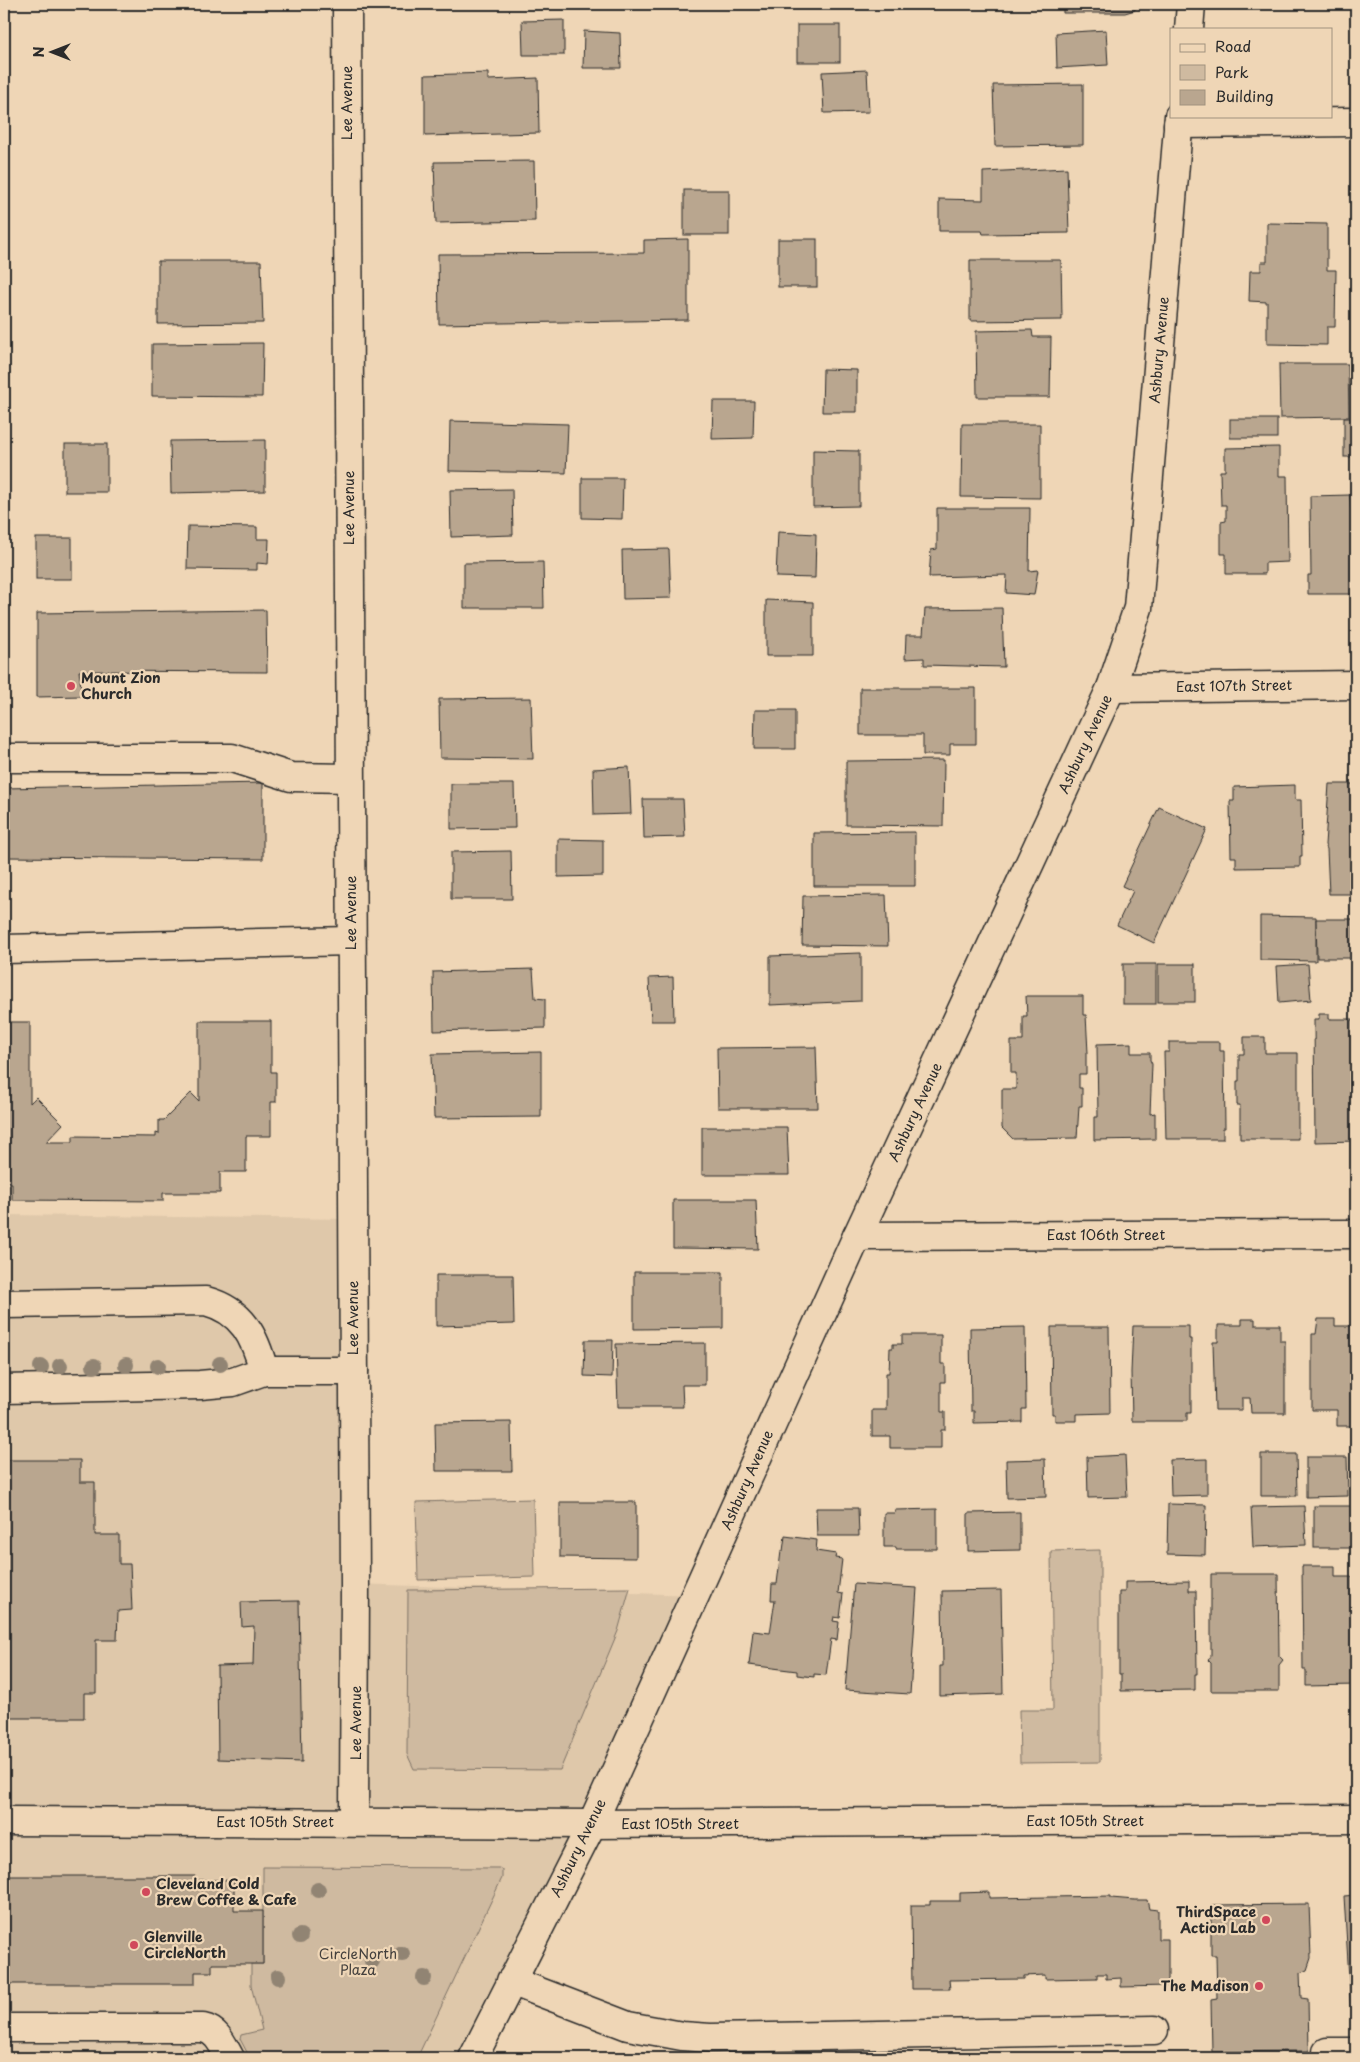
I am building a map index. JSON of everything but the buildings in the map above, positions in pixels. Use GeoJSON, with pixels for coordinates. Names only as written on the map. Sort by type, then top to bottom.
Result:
{"type":"FeatureCollection","features":[{"type":"Feature","properties":{"kind":"street","name":"Lee Avenue"},"geometry":{"type":"LineString","coordinates":[[347,4],[354,1371],[354,1822]]}},
{"type":"Feature","properties":{"kind":"street"},"geometry":{"type":"LineString","coordinates":[[1189,28],[1191,4]]}},
{"type":"Feature","properties":{"kind":"street"},"geometry":{"type":"LineString","coordinates":[[1179,120],[1356,122]]}},
{"type":"Feature","properties":{"kind":"street","name":"Ashbury Avenue"},"geometry":{"type":"LineString","coordinates":[[473,2058],[592,1824],[857,1236],[1111,688],[1138,608],[1179,120]]}},
{"type":"Feature","properties":{"kind":"street","name":"East 107th Street"},"geometry":{"type":"LineString","coordinates":[[1111,688],[1356,685]]}},
{"type":"Feature","properties":{"kind":"street"},"geometry":{"type":"LineString","coordinates":[[4,758],[232,758],[291,777],[350,778]]}},
{"type":"Feature","properties":{"kind":"street"},"geometry":{"type":"LineString","coordinates":[[4,949],[351,941]]}},
{"type":"Feature","properties":{"kind":"street","name":"East 106th Street"},"geometry":{"type":"LineString","coordinates":[[857,1236],[1356,1234]]}},
{"type":"Feature","properties":{"kind":"street"},"geometry":{"type":"LineString","coordinates":[[4,1304],[206,1301],[223,1307],[246,1325],[257,1346],[264,1371]]}},
{"type":"Feature","properties":{"kind":"street"},"geometry":{"type":"LineString","coordinates":[[4,1389],[200,1385],[233,1382],[264,1371],[354,1371]]}},
{"type":"Feature","properties":{"kind":"street","name":"East 105th Street"},"geometry":{"type":"LineString","coordinates":[[4,1821],[592,1824],[1356,1819]]}},
{"type":"Feature","properties":{"kind":"street"},"geometry":{"type":"LineString","coordinates":[[512,1981],[628,2026],[682,2036],[710,2038],[1154,2030]]}},
{"type":"Feature","properties":{"kind":"street"},"geometry":{"type":"LineString","coordinates":[[4,2028],[202,2028],[210,2030],[218,2037],[230,2058]]}},
{"type":"Feature","properties":{"kind":"street"},"geometry":{"type":"LineString","coordinates":[[1327,2052],[1356,2052]]}},
{"type":"Feature","properties":{"kind":"shaded area"},"geometry":{"type":"Polygon","coordinates":[[[4,1215],[353,1219],[355,1584],[695,1595],[473,2058],[4,2058],[4,1215]]]}},
{"type":"Feature","properties":{"kind":"green space"},"geometry":{"type":"Polygon","coordinates":[[[533,1499],[535,1577],[418,1580],[416,1502],[533,1499]]]}},
{"type":"Feature","properties":{"kind":"green space"},"geometry":{"type":"Polygon","coordinates":[[[1100,1550],[1100,1762],[1020,1763],[1019,1710],[1053,1710],[1051,1551],[1100,1550]]]}},
{"type":"Feature","properties":{"kind":"green space"},"geometry":{"type":"Polygon","coordinates":[[[630,1588],[618,1631],[560,1770],[414,1769],[407,1754],[408,1590],[630,1588]]]}},
{"type":"Feature","properties":{"kind":"green space","name":"CircleNorth Plaza"},"geometry":{"type":"Polygon","coordinates":[[[263,1867],[499,1868],[502,1870],[502,1878],[417,2058],[250,2058],[240,2039],[241,2035],[262,2030],[251,1985],[251,1964],[263,1964],[263,1867]]]}},
{"type":"Feature","properties":{"kind":"place","name":"Mount Zion Church"},"geometry":{"type":"Point","coordinates":[71,686]}},
{"type":"Feature","properties":{"kind":"place","name":"Cleveland Cold Brew Coffee & Cafe"},"geometry":{"type":"Point","coordinates":[146,1892]}},
{"type":"Feature","properties":{"kind":"place","name":"ThirdSpace Action Lab"},"geometry":{"type":"Point","coordinates":[1266,1920]}},
{"type":"Feature","properties":{"kind":"place","name":"Glenville CircleNorth"},"geometry":{"type":"Point","coordinates":[134,1945]}},
{"type":"Feature","properties":{"kind":"place","name":"The Madison"},"geometry":{"type":"Point","coordinates":[1259,1986]}}]}
